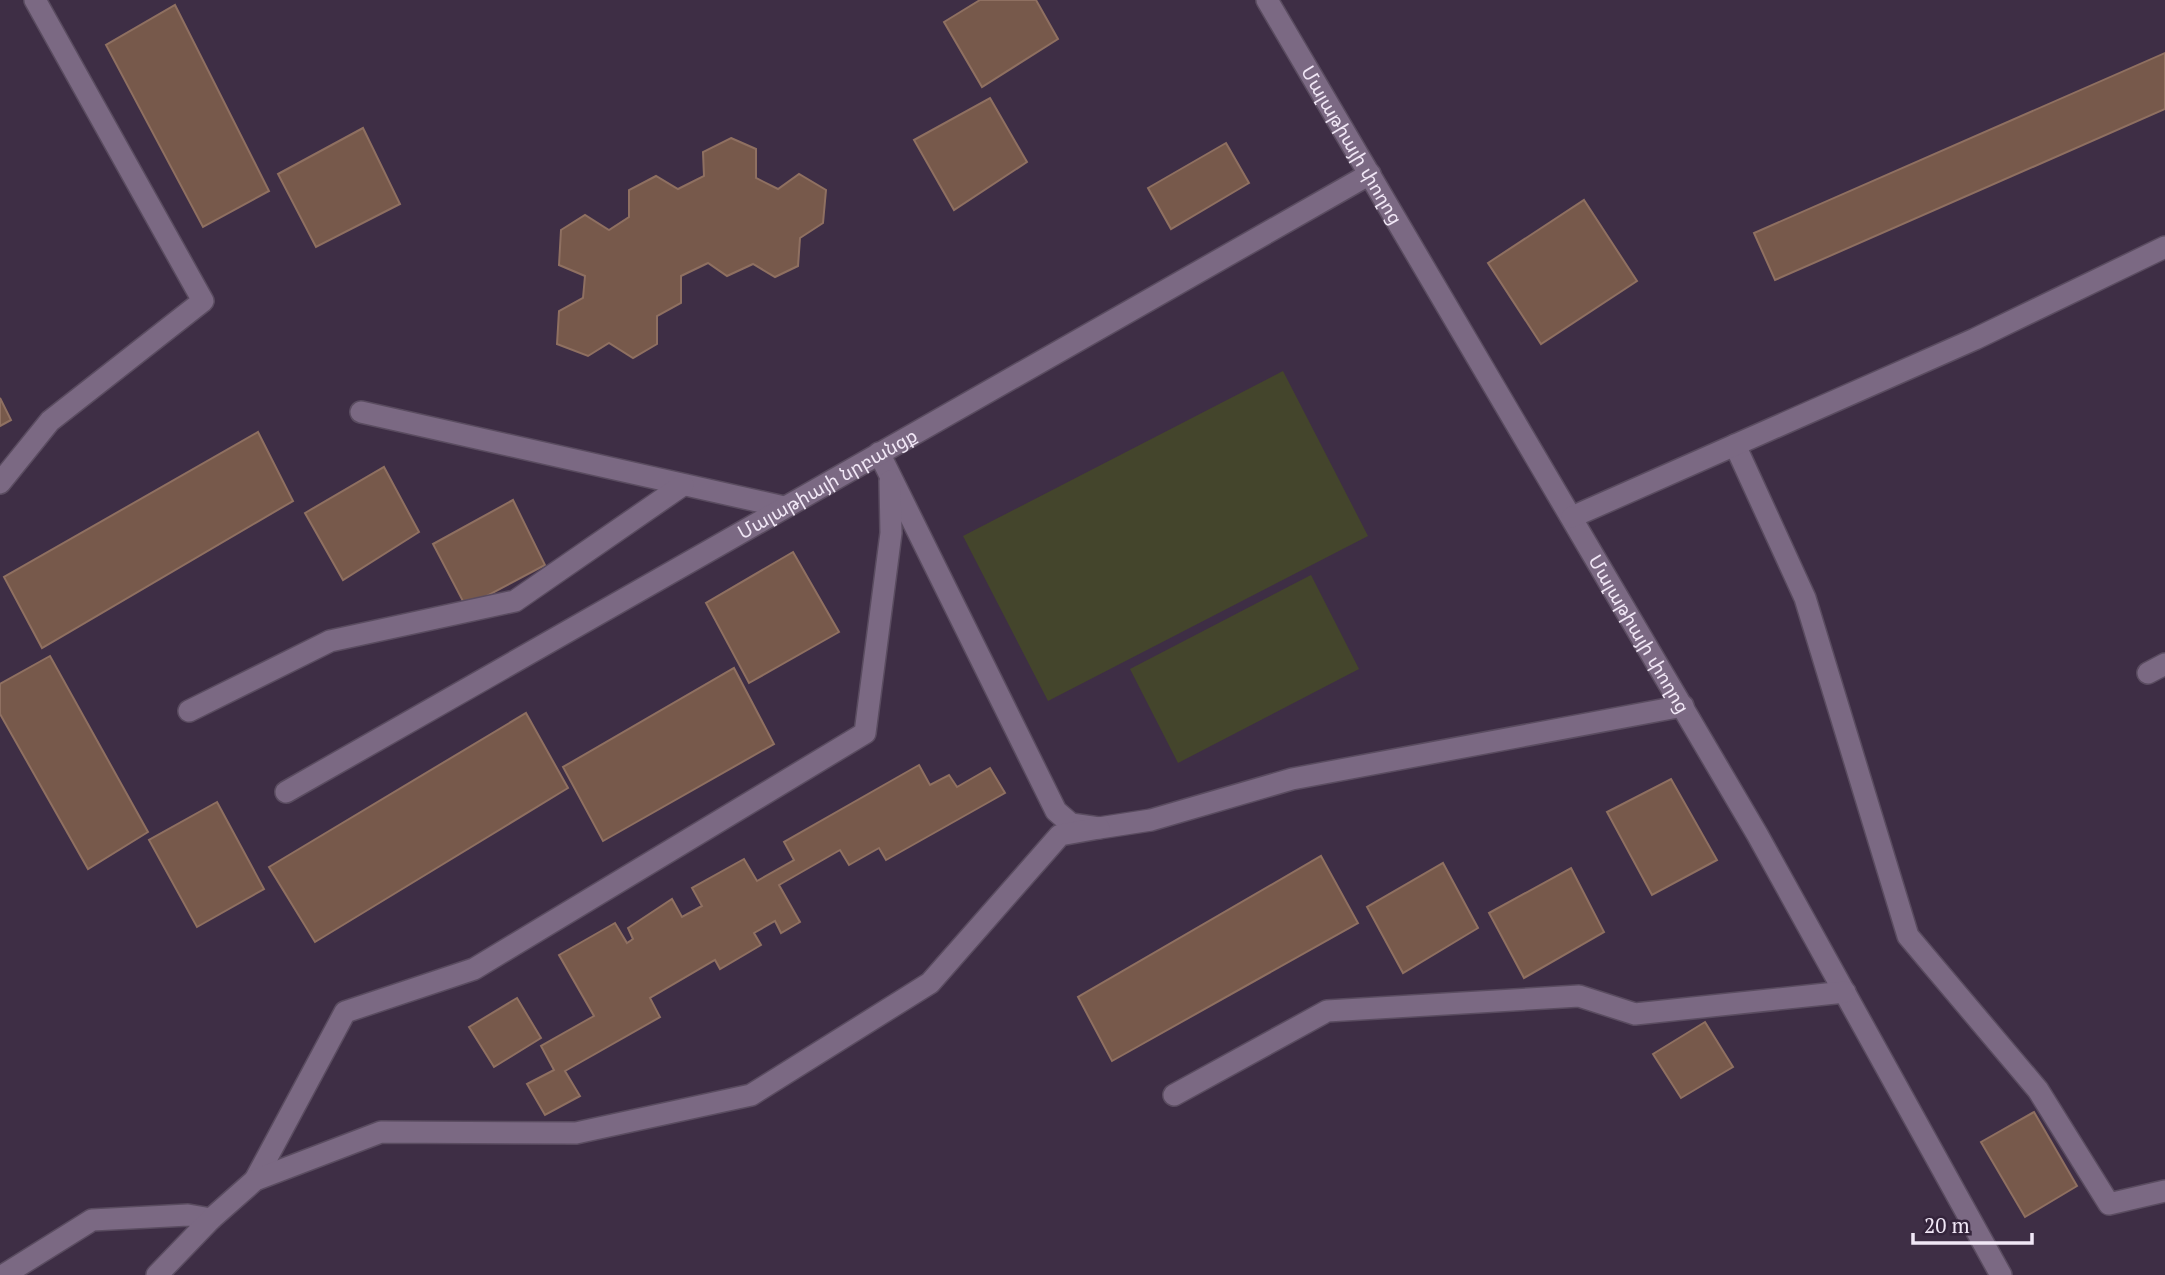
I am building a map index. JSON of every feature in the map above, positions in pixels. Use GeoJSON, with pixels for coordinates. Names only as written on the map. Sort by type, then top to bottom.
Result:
{"type":"FeatureCollection","features":[{"type":"Feature","properties":{"kind":"street"},"geometry":{"type":"LineString","coordinates":[[0,483],[50,421],[203,301],[35,0]]}},
{"type":"Feature","properties":{"kind":"street","name":"Մալաթիայի փողոց"},"geometry":{"type":"LineString","coordinates":[[1267,0],[1683,706],[2001,1275]]}},
{"type":"Feature","properties":{"kind":"street","name":"Մալաթիայի նրբանցք"},"geometry":{"type":"LineString","coordinates":[[286,792],[1370,174]]}},
{"type":"Feature","properties":{"kind":"street"},"geometry":{"type":"LineString","coordinates":[[1572,517],[1975,339],[2165,247]]}},
{"type":"Feature","properties":{"kind":"street"},"geometry":{"type":"LineString","coordinates":[[361,412],[784,507]]}},
{"type":"Feature","properties":{"kind":"street"},"geometry":{"type":"LineString","coordinates":[[1735,445],[1805,598],[1908,936],[2038,1090],[2109,1204],[2165,1191]]}},
{"type":"Feature","properties":{"kind":"street"},"geometry":{"type":"LineString","coordinates":[[879,453],[1056,811],[1071,824],[1098,828]]}},
{"type":"Feature","properties":{"kind":"street"},"geometry":{"type":"LineString","coordinates":[[157,1275],[211,1219],[255,1180],[345,1012],[474,969],[865,733],[891,533],[890,474]]}},
{"type":"Feature","properties":{"kind":"street"},"geometry":{"type":"LineString","coordinates":[[189,711],[330,640],[515,601],[683,485]]}},
{"type":"Feature","properties":{"kind":"street"},"geometry":{"type":"LineString","coordinates":[[255,1180],[381,1132],[576,1133],[751,1095],[930,983],[1060,835],[1151,820],[1292,779],[1683,706]]}},
{"type":"Feature","properties":{"kind":"street"},"geometry":{"type":"LineString","coordinates":[[1174,1095],[1327,1011],[1579,996],[1634,1014],[1845,992]]}},
{"type":"Feature","properties":{"kind":"street"},"geometry":{"type":"LineString","coordinates":[[4,1275],[92,1220],[188,1215],[211,1219]]}},
{"type":"Feature","properties":{"kind":"green space"},"geometry":{"type":"Polygon","coordinates":[[[1283,371],[1368,536],[1048,701],[963,536],[1283,371]]]}},
{"type":"Feature","properties":{"kind":"green space"},"geometry":{"type":"Polygon","coordinates":[[[1311,575],[1359,669],[1178,763],[1130,669],[1311,575]]]}},
{"type":"Feature","properties":{"kind":"building"},"geometry":{"type":"Polygon","coordinates":[[[980,0],[1036,0],[1058,39],[982,87],[944,22],[980,0]]]}},
{"type":"Feature","properties":{"kind":"building"},"geometry":{"type":"Polygon","coordinates":[[[175,5],[269,191],[203,227],[106,45],[175,5]]]}},
{"type":"Feature","properties":{"kind":"building"},"geometry":{"type":"Polygon","coordinates":[[[2165,53],[2165,109],[1775,280],[1754,233],[2165,53]]]}},
{"type":"Feature","properties":{"kind":"building"},"geometry":{"type":"Polygon","coordinates":[[[990,98],[1027,162],[954,210],[914,140],[990,98]]]}},
{"type":"Feature","properties":{"kind":"building"},"geometry":{"type":"Polygon","coordinates":[[[363,128],[400,204],[316,247],[278,174],[363,128]]]}},
{"type":"Feature","properties":{"kind":"building"},"geometry":{"type":"Polygon","coordinates":[[[731,138],[756,149],[756,178],[778,189],[799,174],[826,190],[823,223],[800,238],[798,266],[775,277],[753,264],[727,276],[708,263],[681,276],[681,303],[657,316],[657,344],[633,358],[609,343],[588,356],[557,344],[559,311],[583,298],[585,276],[559,265],[561,230],[585,215],[609,230],[629,217],[629,190],[656,176],[678,189],[704,176],[703,152],[731,138]]]}},
{"type":"Feature","properties":{"kind":"building"},"geometry":{"type":"Polygon","coordinates":[[[1226,143],[1249,183],[1171,229],[1148,188],[1226,143]]]}},
{"type":"Feature","properties":{"kind":"building"},"geometry":{"type":"Polygon","coordinates":[[[1584,200],[1637,281],[1541,344],[1488,263],[1584,200]]]}},
{"type":"Feature","properties":{"kind":"building"},"geometry":{"type":"Polygon","coordinates":[[[0,398],[11,420],[0,426],[0,398]]]}},
{"type":"Feature","properties":{"kind":"building"},"geometry":{"type":"Polygon","coordinates":[[[258,432],[293,501],[42,648],[4,577],[258,432]]]}},
{"type":"Feature","properties":{"kind":"building"},"geometry":{"type":"Polygon","coordinates":[[[384,467],[419,532],[343,580],[305,513],[384,467]]]}},
{"type":"Feature","properties":{"kind":"building"},"geometry":{"type":"Polygon","coordinates":[[[513,500],[545,565],[466,607],[433,544],[513,500]]]}},
{"type":"Feature","properties":{"kind":"building"},"geometry":{"type":"Polygon","coordinates":[[[793,552],[839,632],[749,683],[706,603],[793,552]]]}},
{"type":"Feature","properties":{"kind":"building"},"geometry":{"type":"Polygon","coordinates":[[[50,656],[148,832],[88,869],[0,714],[0,684],[50,656]]]}},
{"type":"Feature","properties":{"kind":"building"},"geometry":{"type":"Polygon","coordinates":[[[734,668],[774,744],[603,841],[563,767],[734,668]]]}},
{"type":"Feature","properties":{"kind":"building"},"geometry":{"type":"Polygon","coordinates":[[[526,713],[568,788],[315,942],[269,867],[526,713]]]}},
{"type":"Feature","properties":{"kind":"building"},"geometry":{"type":"Polygon","coordinates":[[[919,765],[930,785],[949,775],[957,787],[990,768],[1005,793],[886,860],[879,848],[849,865],[840,850],[779,885],[800,922],[781,933],[775,921],[754,933],[761,945],[720,969],[715,960],[650,998],[660,1017],[565,1071],[580,1096],[545,1115],[527,1084],[554,1070],[541,1046],[594,1016],[559,955],[615,923],[627,943],[633,939],[628,928],[672,899],[682,917],[702,906],[692,888],[744,859],[757,881],[794,860],[784,842],[919,765]]]}},
{"type":"Feature","properties":{"kind":"building"},"geometry":{"type":"Polygon","coordinates":[[[1671,779],[1717,860],[1652,895],[1607,812],[1671,779]]]}},
{"type":"Feature","properties":{"kind":"building"},"geometry":{"type":"Polygon","coordinates":[[[217,802],[264,889],[197,927],[149,840],[217,802]]]}},
{"type":"Feature","properties":{"kind":"building"},"geometry":{"type":"Polygon","coordinates":[[[1321,856],[1358,923],[1112,1061],[1078,997],[1321,856]]]}},
{"type":"Feature","properties":{"kind":"building"},"geometry":{"type":"Polygon","coordinates":[[[1443,863],[1478,928],[1403,973],[1367,907],[1443,863]]]}},
{"type":"Feature","properties":{"kind":"building"},"geometry":{"type":"Polygon","coordinates":[[[1571,868],[1604,932],[1524,978],[1489,913],[1571,868]]]}},
{"type":"Feature","properties":{"kind":"building"},"geometry":{"type":"Polygon","coordinates":[[[517,998],[541,1038],[494,1067],[469,1027],[517,998]]]}},
{"type":"Feature","properties":{"kind":"building"},"geometry":{"type":"Polygon","coordinates":[[[1705,1022],[1733,1067],[1681,1098],[1653,1054],[1705,1022]]]}},
{"type":"Feature","properties":{"kind":"building"},"geometry":{"type":"Polygon","coordinates":[[[2034,1112],[2077,1186],[2025,1217],[1981,1142],[2034,1112]]]}}]}
